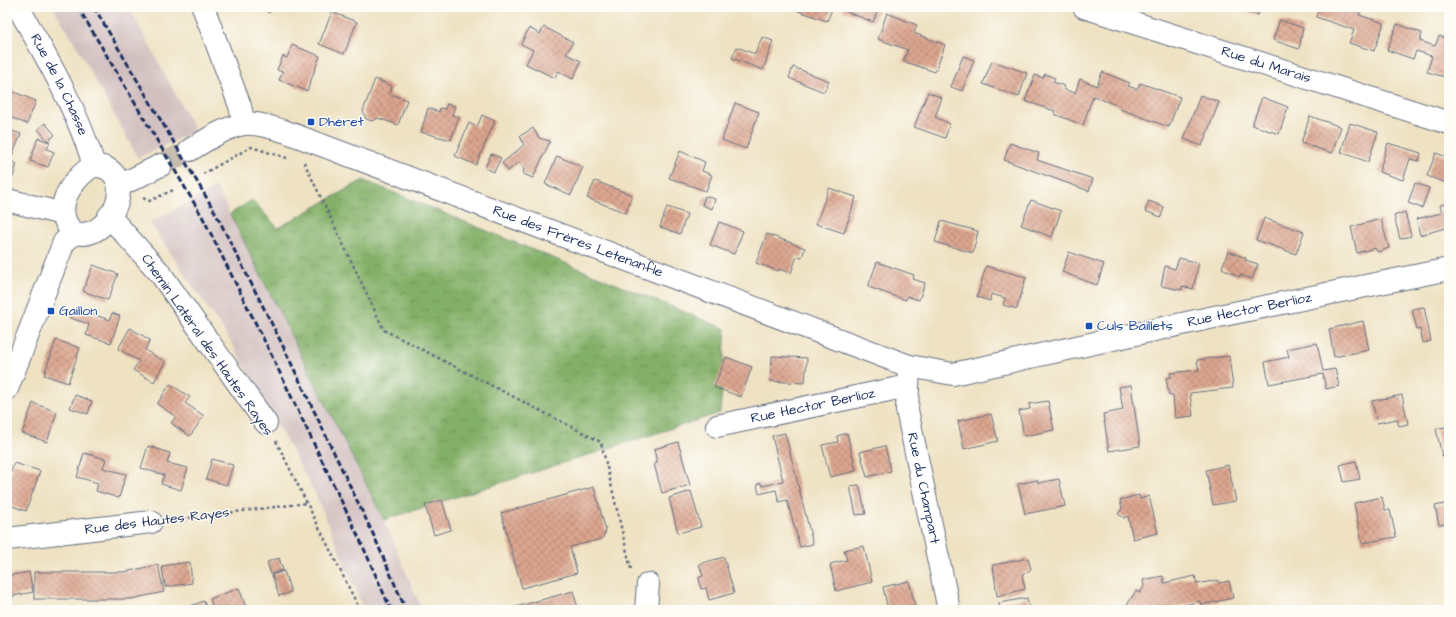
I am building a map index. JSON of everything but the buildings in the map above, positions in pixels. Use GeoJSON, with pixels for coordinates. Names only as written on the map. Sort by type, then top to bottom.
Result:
{"type":"FeatureCollection","features":[{"type":"Feature","properties":{"kind":"street","name":"Rue de la Chasse"},"geometry":{"type":"LineString","coordinates":[[18,7],[56,74],[86,140],[94,165]]}},
{"type":"Feature","properties":{"kind":"street"},"geometry":{"type":"LineString","coordinates":[[190,150],[216,134],[244,124],[240,106],[203,7]]}},
{"type":"Feature","properties":{"kind":"street","name":"Rue du Marais"},"geometry":{"type":"LineString","coordinates":[[1084,7],[1449,123]]}},
{"type":"Feature","properties":{"kind":"street","name":"Rue des Frères Letenanfle"},"geometry":{"type":"LineString","coordinates":[[244,124],[262,126],[295,135],[908,376]]}},
{"type":"Feature","properties":{"kind":"street"},"geometry":{"type":"LineString","coordinates":[[94,165],[106,168],[116,177],[119,186],[118,198],[114,210],[95,230],[85,234],[75,233],[66,225],[63,214],[65,198],[72,184],[82,173],[94,165]]}},
{"type":"Feature","properties":{"kind":"street"},"geometry":{"type":"LineString","coordinates":[[119,186],[161,165]]}},
{"type":"Feature","properties":{"kind":"street"},"geometry":{"type":"LineString","coordinates":[[7,200],[63,214]]}},
{"type":"Feature","properties":{"kind":"street","name":"Chemin Latéral des Hautes Rayes"},"geometry":{"type":"LineString","coordinates":[[109,216],[160,273],[266,423]]}},
{"type":"Feature","properties":{"kind":"street"},"geometry":{"type":"LineString","coordinates":[[7,390],[64,242],[75,233]]}},
{"type":"Feature","properties":{"kind":"street","name":"Rue Hector Berlioz"},"geometry":{"type":"LineString","coordinates":[[717,426],[908,376],[953,374],[1214,317],[1449,269]]}},
{"type":"Feature","properties":{"kind":"street","name":"Rue du Champart"},"geometry":{"type":"LineString","coordinates":[[908,376],[907,410],[948,610]]}},
{"type":"Feature","properties":{"kind":"street","name":"Rue des Hautes Rayes"},"geometry":{"type":"LineString","coordinates":[[7,539],[151,522]]}},
{"type":"Feature","properties":{"kind":"street"},"geometry":{"type":"LineString","coordinates":[[640,578],[646,610]]}},
{"type":"Feature","properties":{"kind":"path"},"geometry":{"type":"LineString","coordinates":[[295,135],[305,163],[384,330],[601,442],[640,578]]}},
{"type":"Feature","properties":{"kind":"path"},"geometry":{"type":"LineString","coordinates":[[203,174],[251,148],[289,158]]}},
{"type":"Feature","properties":{"kind":"path"},"geometry":{"type":"LineString","coordinates":[[297,161],[305,163]]}},
{"type":"Feature","properties":{"kind":"path","name":"Chemin Latéral des Hautes Rayes"},"geometry":{"type":"LineString","coordinates":[[266,423],[360,610]]}},
{"type":"Feature","properties":{"kind":"path","name":"Rue des Hautes Rayes"},"geometry":{"type":"LineString","coordinates":[[151,522],[307,503]]}},
{"type":"Feature","properties":{"kind":"shaded area"},"geometry":{"type":"Polygon","coordinates":[[[53,7],[129,7],[195,131],[138,158],[72,38],[53,7]]]}},
{"type":"Feature","properties":{"kind":"shaded area"},"geometry":{"type":"Polygon","coordinates":[[[216,187],[384,520],[422,610],[364,610],[316,495],[230,340],[150,223],[216,187]]]}},
{"type":"Feature","properties":{"kind":"green space"},"geometry":{"type":"Polygon","coordinates":[[[363,180],[726,329],[720,413],[384,520],[230,214],[252,200],[278,228],[363,180]]]}},
{"type":"Feature","properties":{"kind":"tunnel"},"geometry":{"type":"LineString","coordinates":[[161,165],[190,150]]}},
{"type":"Feature","properties":{"kind":"railway"},"geometry":{"type":"LineString","coordinates":[[78,7],[203,218],[268,348],[361,542],[391,610]]}},
{"type":"Feature","properties":{"kind":"railway"},"geometry":{"type":"LineString","coordinates":[[94,7],[215,212],[281,342],[374,536],[406,610]]}},
{"type":"Feature","properties":{"kind":"place","name":"Dhéret"},"geometry":{"type":"Point","coordinates":[311,122]}},
{"type":"Feature","properties":{"kind":"place","name":"Gaillon"},"geometry":{"type":"Point","coordinates":[51,311]}},
{"type":"Feature","properties":{"kind":"place","name":"Culs Baillets"},"geometry":{"type":"Point","coordinates":[1089,326]}}]}
